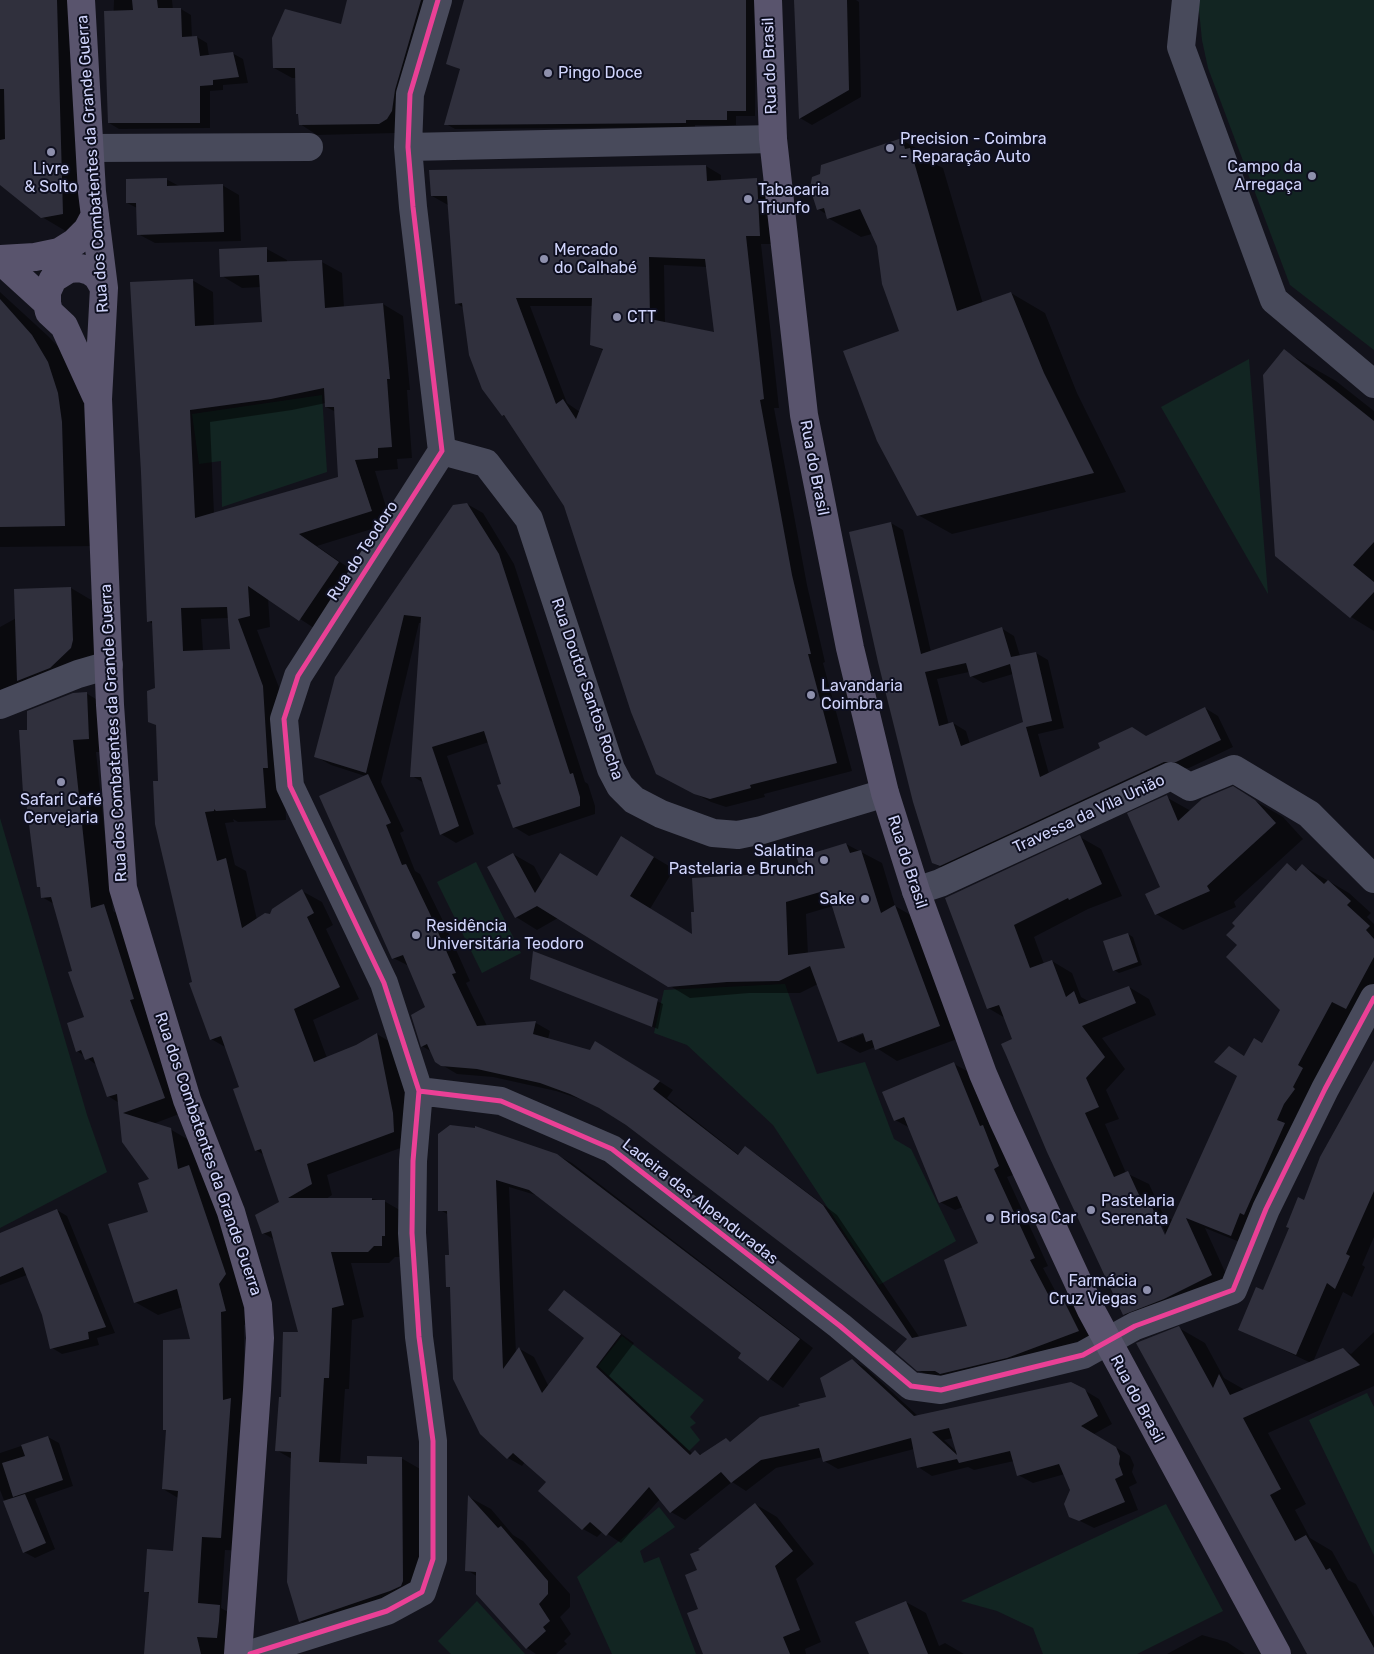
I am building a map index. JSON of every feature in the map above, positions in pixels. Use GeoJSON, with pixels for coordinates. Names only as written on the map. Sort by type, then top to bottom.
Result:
{"type":"FeatureCollection","features":[{"type":"Feature","properties":{"kind":"main road","name":"Rua dos Combatentes da Grande Guerra"},"geometry":{"type":"LineString","coordinates":[[81,0],[95,215],[104,298],[98,399],[109,665],[123,888],[187,1100],[231,1212],[258,1305],[260,1338],[238,1654]]}},
{"type":"Feature","properties":{"kind":"main road","name":"Rua do Brasil"},"geometry":{"type":"LineString","coordinates":[[768,0],[774,139],[804,415],[850,648],[884,794],[916,891],[983,1074],[1090,1310],[1276,1654]]}},
{"type":"Feature","properties":{"kind":"main road"},"geometry":{"type":"LineString","coordinates":[[0,259],[35,257],[59,252],[75,242],[87,230],[95,215]]}},
{"type":"Feature","properties":{"kind":"main road"},"geometry":{"type":"LineString","coordinates":[[0,259],[46,303],[52,316],[64,326],[98,399]]}},
{"type":"Feature","properties":{"kind":"main road"},"geometry":{"type":"LineString","coordinates":[[46,303],[47,292],[53,279],[70,269],[90,271],[97,276],[104,298],[100,316],[88,326],[72,328],[64,326]]}},
{"type":"Feature","properties":{"kind":"street"},"geometry":{"type":"LineString","coordinates":[[438,0],[410,94],[408,147],[412,207],[442,451]]}},
{"type":"Feature","properties":{"kind":"street"},"geometry":{"type":"LineString","coordinates":[[1186,0],[1181,47],[1274,300],[1374,384]]}},
{"type":"Feature","properties":{"kind":"street"},"geometry":{"type":"LineString","coordinates":[[408,147],[774,139]]}},
{"type":"Feature","properties":{"kind":"street"},"geometry":{"type":"LineString","coordinates":[[90,148],[309,147]]}},
{"type":"Feature","properties":{"kind":"street","name":"Rua Doutor Santos Rocha"},"geometry":{"type":"LineString","coordinates":[[442,451],[486,463],[529,520],[611,769],[620,786],[634,800],[661,814],[713,833],[738,835],[762,830],[884,794]]}},
{"type":"Feature","properties":{"kind":"street","name":"Rua do Teodoro"},"geometry":{"type":"LineString","coordinates":[[419,1090],[384,983],[290,786],[284,719],[298,676],[442,451]]}},
{"type":"Feature","properties":{"kind":"street"},"geometry":{"type":"LineString","coordinates":[[0,706],[78,674],[109,665]]}},
{"type":"Feature","properties":{"kind":"street","name":"Travessa da Vila União"},"geometry":{"type":"LineString","coordinates":[[916,891],[940,883],[1171,776],[1190,787],[1234,769],[1309,814],[1374,879]]}},
{"type":"Feature","properties":{"kind":"street","name":"Ladeira das Alpenduradas"},"geometry":{"type":"LineString","coordinates":[[419,1090],[501,1101],[612,1150],[840,1326],[910,1386],[941,1390],[1082,1355],[1135,1326],[1233,1290],[1266,1209],[1325,1089],[1374,998]]}},
{"type":"Feature","properties":{"kind":"street"},"geometry":{"type":"LineString","coordinates":[[250,1654],[387,1611],[422,1592],[433,1559],[433,1440],[419,1338],[412,1233],[413,1161],[419,1090]]}},
{"type":"Feature","properties":{"kind":"green space","name":"Campo da Arregaça"},"geometry":{"type":"Polygon","coordinates":[[[1198,0],[1374,0],[1374,350],[1290,285],[1208,68],[1202,40],[1198,0]]]}},
{"type":"Feature","properties":{"kind":"green space"},"geometry":{"type":"Polygon","coordinates":[[[1249,359],[1268,594],[1161,407],[1249,359]]]}},
{"type":"Feature","properties":{"kind":"green space"},"geometry":{"type":"Polygon","coordinates":[[[322,395],[327,472],[222,507],[221,461],[199,464],[192,414],[322,395]]]}},
{"type":"Feature","properties":{"kind":"green space"},"geometry":{"type":"Polygon","coordinates":[[[0,818],[87,1115],[107,1172],[0,1228],[0,818]]]}},
{"type":"Feature","properties":{"kind":"green space"},"geometry":{"type":"Polygon","coordinates":[[[476,862],[521,953],[482,973],[437,882],[476,862]]]}},
{"type":"Feature","properties":{"kind":"green space"},"geometry":{"type":"Polygon","coordinates":[[[785,984],[817,1074],[865,1062],[894,1139],[911,1149],[956,1241],[879,1285],[773,1125],[687,1045],[654,1033],[664,990],[785,984]]]}},
{"type":"Feature","properties":{"kind":"green space"},"geometry":{"type":"Polygon","coordinates":[[[622,1336],[704,1400],[690,1417],[696,1423],[690,1427],[700,1440],[689,1451],[598,1366],[622,1336]]]}},
{"type":"Feature","properties":{"kind":"green space"},"geometry":{"type":"Polygon","coordinates":[[[1367,1393],[1374,1407],[1374,1555],[1309,1420],[1367,1393]]]}},
{"type":"Feature","properties":{"kind":"green space"},"geometry":{"type":"Polygon","coordinates":[[[1166,1504],[1223,1611],[1137,1654],[1043,1654],[1033,1628],[997,1611],[961,1601],[1166,1504]]]}},
{"type":"Feature","properties":{"kind":"green space"},"geometry":{"type":"Polygon","coordinates":[[[659,1507],[675,1527],[640,1551],[644,1563],[659,1557],[696,1654],[612,1654],[577,1577],[659,1507]]]}},
{"type":"Feature","properties":{"kind":"green space"},"geometry":{"type":"Polygon","coordinates":[[[477,1601],[525,1654],[451,1654],[438,1641],[477,1601]]]}},
{"type":"Feature","properties":{"kind":"building"},"geometry":{"type":"Polygon","coordinates":[[[0,0],[57,0],[63,214],[41,218],[0,185],[0,140],[5,139],[4,89],[0,89],[0,0]]]}},
{"type":"Feature","properties":{"kind":"building"},"geometry":{"type":"Polygon","coordinates":[[[132,0],[157,0],[158,8],[181,8],[182,37],[197,36],[200,56],[233,52],[239,77],[213,80],[213,85],[200,86],[200,123],[108,123],[104,11],[133,10],[132,0]]]}},
{"type":"Feature","properties":{"kind":"building"},"geometry":{"type":"Polygon","coordinates":[[[347,0],[421,0],[395,90],[392,111],[387,119],[379,124],[299,125],[298,114],[296,114],[295,68],[273,68],[272,38],[285,9],[341,24],[347,0]]]}},
{"type":"Feature","properties":{"kind":"building"},"geometry":{"type":"Polygon","coordinates":[[[464,0],[746,0],[746,111],[727,111],[727,120],[686,120],[686,123],[444,125],[460,69],[446,64],[464,0]]]}},
{"type":"Feature","properties":{"kind":"building"},"geometry":{"type":"Polygon","coordinates":[[[794,0],[847,0],[849,90],[799,119],[794,0]]]}},
{"type":"Feature","properties":{"kind":"building"},"geometry":{"type":"Polygon","coordinates":[[[902,138],[905,149],[910,148],[957,311],[1011,292],[1044,373],[1094,473],[917,516],[877,441],[843,351],[899,331],[882,284],[877,246],[860,209],[827,219],[824,208],[817,210],[810,188],[812,177],[820,174],[821,165],[902,138]]]}},
{"type":"Feature","properties":{"kind":"building"},"geometry":{"type":"Polygon","coordinates":[[[706,165],[707,181],[757,178],[760,236],[746,236],[764,399],[760,400],[792,575],[811,654],[808,654],[837,763],[750,785],[751,788],[710,799],[694,794],[656,774],[631,712],[564,506],[504,415],[502,416],[482,389],[469,355],[462,303],[455,304],[447,196],[431,196],[429,170],[706,165]],[[649,257],[650,319],[714,332],[705,259],[649,257]],[[516,298],[556,404],[563,399],[576,419],[603,349],[590,345],[592,298],[516,298]]]}},
{"type":"Feature","properties":{"kind":"building"},"geometry":{"type":"Polygon","coordinates":[[[167,178],[167,186],[223,184],[224,232],[137,235],[136,203],[126,203],[126,179],[167,178]]]}},
{"type":"Feature","properties":{"kind":"building"},"geometry":{"type":"Polygon","coordinates":[[[267,247],[267,262],[322,260],[325,308],[383,303],[390,379],[387,379],[392,447],[378,448],[378,458],[355,460],[372,511],[299,534],[339,562],[299,621],[248,586],[250,616],[238,619],[263,686],[268,768],[263,768],[266,808],[216,811],[214,809],[214,811],[205,812],[217,861],[226,858],[242,928],[265,913],[270,914],[272,909],[302,889],[314,913],[307,917],[340,987],[294,1009],[314,1062],[356,1045],[377,1033],[393,1113],[394,1132],[307,1164],[312,1184],[288,1198],[372,1198],[372,1200],[385,1200],[385,1236],[382,1236],[382,1246],[374,1246],[368,1252],[331,1252],[344,1305],[332,1308],[329,1378],[324,1378],[319,1462],[367,1464],[367,1456],[402,1457],[403,1581],[401,1586],[390,1591],[299,1622],[287,1582],[291,1452],[275,1451],[279,1397],[281,1397],[283,1332],[298,1332],[271,1231],[262,1234],[255,1215],[279,1202],[261,1149],[255,1151],[233,1089],[239,1087],[221,1036],[210,1040],[189,983],[192,982],[155,824],[153,781],[158,781],[156,725],[148,722],[147,691],[155,688],[152,621],[147,622],[130,282],[193,279],[195,326],[262,322],[259,275],[220,277],[219,249],[267,247]],[[324,388],[271,399],[190,410],[195,518],[338,477],[334,407],[325,407],[324,388]],[[227,607],[181,608],[183,651],[230,649],[227,607]]]}},
{"type":"Feature","properties":{"kind":"building"},"geometry":{"type":"Polygon","coordinates":[[[0,299],[32,335],[48,362],[58,393],[62,422],[65,526],[0,527],[0,299]]]}},
{"type":"Feature","properties":{"kind":"building"},"geometry":{"type":"Polygon","coordinates":[[[1284,349],[1374,421],[1374,542],[1353,565],[1374,582],[1374,592],[1350,618],[1275,556],[1263,375],[1284,349]]]}},
{"type":"Feature","properties":{"kind":"building"},"geometry":{"type":"Polygon","coordinates":[[[467,503],[499,554],[570,774],[573,773],[580,797],[580,806],[513,828],[497,785],[501,784],[484,731],[432,747],[459,826],[440,835],[421,777],[410,777],[421,617],[404,615],[366,773],[314,757],[335,677],[453,505],[467,503]]]}},
{"type":"Feature","properties":{"kind":"building"},"geometry":{"type":"Polygon","coordinates":[[[891,522],[921,654],[1002,627],[1011,657],[1036,652],[1052,721],[1026,727],[1040,777],[1100,748],[1098,743],[1132,727],[1146,736],[1205,707],[1221,740],[1176,762],[1164,762],[940,866],[932,863],[913,802],[878,662],[849,532],[891,522]],[[966,663],[925,672],[939,726],[953,722],[961,746],[1023,722],[1010,664],[970,677],[966,663]]]}},
{"type":"Feature","properties":{"kind":"building"},"geometry":{"type":"Polygon","coordinates":[[[71,587],[73,640],[71,648],[50,668],[17,681],[14,589],[71,587]]]}},
{"type":"Feature","properties":{"kind":"building"},"geometry":{"type":"Polygon","coordinates":[[[87,692],[89,739],[73,740],[91,908],[104,904],[134,999],[130,1000],[165,1098],[123,1113],[171,1128],[178,1169],[189,1165],[226,1274],[219,1284],[226,1311],[221,1312],[223,1400],[231,1398],[221,1538],[202,1537],[198,1603],[220,1605],[219,1621],[217,1638],[197,1637],[201,1654],[144,1654],[149,1592],[144,1592],[147,1549],[173,1551],[178,1491],[162,1489],[166,1430],[163,1430],[163,1340],[190,1339],[177,1289],[134,1303],[108,1224],[148,1212],[138,1183],[149,1179],[122,1142],[117,1094],[107,1097],[93,1057],[85,1060],[81,1050],[76,1052],[67,1023],[84,1017],[68,972],[72,971],[51,897],[41,898],[40,887],[37,887],[25,793],[23,793],[19,730],[27,730],[27,711],[73,693],[87,692]]]}},
{"type":"Feature","properties":{"kind":"building"},"geometry":{"type":"Polygon","coordinates":[[[368,774],[391,823],[386,825],[402,865],[406,864],[430,914],[456,973],[452,974],[477,1026],[536,1021],[533,1034],[590,1050],[595,1041],[660,1081],[653,1089],[738,1155],[745,1146],[823,1205],[912,1338],[967,1326],[944,1260],[978,1243],[957,1196],[939,1203],[904,1117],[894,1121],[882,1092],[954,1062],[980,1126],[983,1125],[999,1166],[994,1169],[1035,1258],[1030,1260],[1050,1298],[1060,1293],[1079,1331],[1007,1358],[940,1374],[935,1371],[917,1371],[895,1352],[907,1339],[626,1125],[599,1108],[570,1094],[540,1083],[477,1069],[441,1066],[435,1062],[427,1044],[421,1047],[411,1015],[425,1007],[403,955],[392,959],[319,796],[368,774]]]}},
{"type":"Feature","properties":{"kind":"building"},"geometry":{"type":"Polygon","coordinates":[[[1233,786],[1255,800],[1276,823],[1207,886],[1210,891],[1155,915],[1145,894],[1160,887],[1127,813],[1167,795],[1178,821],[1202,799],[1233,786]]]}},
{"type":"Feature","properties":{"kind":"building"},"geometry":{"type":"Polygon","coordinates":[[[1080,835],[1102,884],[1069,900],[1068,898],[1014,925],[1030,968],[1052,960],[1066,997],[1074,991],[1079,1004],[1129,986],[1136,1003],[1082,1026],[1105,1057],[1086,1078],[1099,1107],[1085,1113],[1114,1177],[1128,1171],[1145,1208],[1151,1205],[1165,1235],[1237,1076],[1214,1062],[1229,1046],[1244,1056],[1254,1038],[1262,1043],[1280,1010],[1226,957],[1237,945],[1226,935],[1235,926],[1232,923],[1287,863],[1296,871],[1302,864],[1324,884],[1328,880],[1351,901],[1347,905],[1370,926],[1366,930],[1374,939],[1374,957],[1346,1009],[1332,1002],[1298,1065],[1303,1068],[1293,1087],[1295,1089],[1284,1104],[1277,1120],[1285,1123],[1244,1215],[1240,1213],[1231,1236],[1186,1218],[1212,1275],[1164,1299],[1123,1315],[1047,1152],[1001,1044],[1012,1039],[999,1005],[987,1009],[945,898],[1080,835]]]}},
{"type":"Feature","properties":{"kind":"building"},"geometry":{"type":"Polygon","coordinates":[[[621,836],[654,857],[630,896],[692,934],[691,912],[694,912],[692,878],[801,872],[797,858],[846,843],[850,853],[861,850],[881,913],[895,905],[940,1026],[875,1050],[872,1040],[866,1042],[863,1033],[838,1042],[810,966],[779,981],[727,982],[668,987],[537,906],[515,918],[487,867],[513,853],[535,893],[560,853],[597,876],[621,836]],[[827,890],[786,902],[788,955],[845,948],[827,890]]]}},
{"type":"Feature","properties":{"kind":"building"},"geometry":{"type":"Polygon","coordinates":[[[1128,933],[1138,962],[1113,971],[1103,941],[1128,933]]]}},
{"type":"Feature","properties":{"kind":"building"},"geometry":{"type":"Polygon","coordinates":[[[533,951],[658,999],[652,1027],[530,979],[533,951]]]}},
{"type":"Feature","properties":{"kind":"building"},"geometry":{"type":"Polygon","coordinates":[[[1374,1060],[1374,1191],[1346,1254],[1350,1256],[1335,1289],[1327,1283],[1296,1355],[1238,1330],[1256,1287],[1263,1290],[1289,1228],[1286,1227],[1298,1197],[1304,1200],[1320,1157],[1374,1060]]]}},
{"type":"Feature","properties":{"kind":"building"},"geometry":{"type":"Polygon","coordinates":[[[450,1125],[475,1128],[475,1126],[557,1154],[800,1339],[768,1381],[738,1358],[741,1353],[529,1190],[496,1180],[503,1369],[519,1347],[542,1393],[584,1338],[548,1310],[564,1290],[621,1334],[596,1367],[690,1455],[695,1450],[700,1455],[726,1438],[730,1442],[760,1417],[826,1397],[820,1378],[852,1359],[914,1416],[1071,1382],[1085,1389],[1098,1416],[1081,1426],[1116,1447],[1120,1456],[1119,1464],[1123,1475],[1115,1479],[1125,1502],[1079,1521],[1069,1517],[1064,1504],[1070,1490],[1059,1464],[1017,1476],[1010,1451],[959,1463],[957,1459],[917,1468],[911,1438],[823,1462],[819,1448],[761,1460],[731,1483],[721,1472],[670,1513],[649,1487],[606,1536],[590,1522],[582,1530],[538,1491],[546,1482],[513,1453],[507,1459],[480,1434],[453,1379],[450,1287],[446,1287],[445,1255],[449,1255],[447,1211],[438,1211],[438,1134],[450,1125]],[[949,1428],[932,1432],[957,1455],[949,1428]]]}},
{"type":"Feature","properties":{"kind":"building"},"geometry":{"type":"Polygon","coordinates":[[[57,1209],[106,1327],[88,1332],[89,1339],[50,1349],[42,1315],[23,1267],[0,1277],[0,1233],[57,1209]]]}},
{"type":"Feature","properties":{"kind":"building"},"geometry":{"type":"Polygon","coordinates":[[[1179,1326],[1213,1388],[1219,1374],[1230,1395],[1343,1348],[1360,1365],[1243,1418],[1281,1489],[1270,1495],[1295,1541],[1306,1535],[1326,1570],[1330,1568],[1374,1648],[1374,1654],[1307,1654],[1136,1343],[1179,1326]]]}},
{"type":"Feature","properties":{"kind":"building"},"geometry":{"type":"Polygon","coordinates":[[[48,1436],[63,1480],[13,1497],[2,1463],[25,1456],[21,1445],[48,1436]]]}},
{"type":"Feature","properties":{"kind":"building"},"geometry":{"type":"Polygon","coordinates":[[[25,1494],[46,1543],[23,1553],[3,1501],[25,1494]]]}},
{"type":"Feature","properties":{"kind":"building"},"geometry":{"type":"Polygon","coordinates":[[[468,1495],[498,1528],[501,1526],[548,1581],[548,1594],[539,1604],[550,1621],[543,1627],[546,1631],[526,1649],[476,1594],[476,1572],[465,1571],[468,1495]]]}},
{"type":"Feature","properties":{"kind":"building"},"geometry":{"type":"Polygon","coordinates":[[[755,1503],[793,1551],[775,1566],[800,1630],[783,1637],[790,1654],[703,1654],[687,1613],[698,1609],[685,1575],[697,1570],[690,1554],[700,1550],[698,1549],[755,1503]]]}},
{"type":"Feature","properties":{"kind":"building"},"geometry":{"type":"Polygon","coordinates":[[[906,1601],[928,1654],[869,1654],[855,1622],[906,1601]]]}},
{"type":"Feature","properties":{"kind":"cycle path"},"geometry":{"type":"LineString","coordinates":[[419,1091],[384,983],[290,786],[284,719],[298,676],[442,451],[413,207],[408,147],[410,94],[438,0]]}},
{"type":"Feature","properties":{"kind":"cycle path"},"geometry":{"type":"LineString","coordinates":[[250,1654],[387,1611],[422,1592],[433,1559],[433,1441],[419,1337],[412,1233],[413,1161],[419,1091],[501,1101],[612,1149],[840,1326],[911,1386],[941,1390],[1083,1355],[1135,1326],[1233,1290],[1266,1209],[1325,1089],[1374,998]]}},
{"type":"Feature","properties":{"kind":"place","name":"Pingo Doce"},"geometry":{"type":"Point","coordinates":[548,73]}},
{"type":"Feature","properties":{"kind":"place","name":"Precision - Coimbra - Reparação Auto"},"geometry":{"type":"Point","coordinates":[890,148]}},
{"type":"Feature","properties":{"kind":"place","name":"Livre & Solto"},"geometry":{"type":"Point","coordinates":[51,152]}},
{"type":"Feature","properties":{"kind":"place","name":"Campo da Arregaça"},"geometry":{"type":"Point","coordinates":[1312,176]}},
{"type":"Feature","properties":{"kind":"place","name":"Tabacaria Triunfo"},"geometry":{"type":"Point","coordinates":[748,199]}},
{"type":"Feature","properties":{"kind":"place","name":"Mercado do Calhabé"},"geometry":{"type":"Point","coordinates":[544,259]}},
{"type":"Feature","properties":{"kind":"place","name":"CTT"},"geometry":{"type":"Point","coordinates":[617,317]}},
{"type":"Feature","properties":{"kind":"place","name":"Lavandaria Coimbra"},"geometry":{"type":"Point","coordinates":[811,695]}},
{"type":"Feature","properties":{"kind":"place","name":"Safari Café Cervejaria"},"geometry":{"type":"Point","coordinates":[61,782]}},
{"type":"Feature","properties":{"kind":"place","name":"Salatina Pastelaria e Brunch"},"geometry":{"type":"Point","coordinates":[824,860]}},
{"type":"Feature","properties":{"kind":"place","name":"Sake"},"geometry":{"type":"Point","coordinates":[865,899]}},
{"type":"Feature","properties":{"kind":"place","name":"Residência Universitária Teodoro"},"geometry":{"type":"Point","coordinates":[416,935]}},
{"type":"Feature","properties":{"kind":"place","name":"Pastelaria Serenata"},"geometry":{"type":"Point","coordinates":[1091,1210]}},
{"type":"Feature","properties":{"kind":"place","name":"Briosa Car"},"geometry":{"type":"Point","coordinates":[990,1218]}},
{"type":"Feature","properties":{"kind":"place","name":"Farmácia Cruz Viegas"},"geometry":{"type":"Point","coordinates":[1147,1290]}}]}
